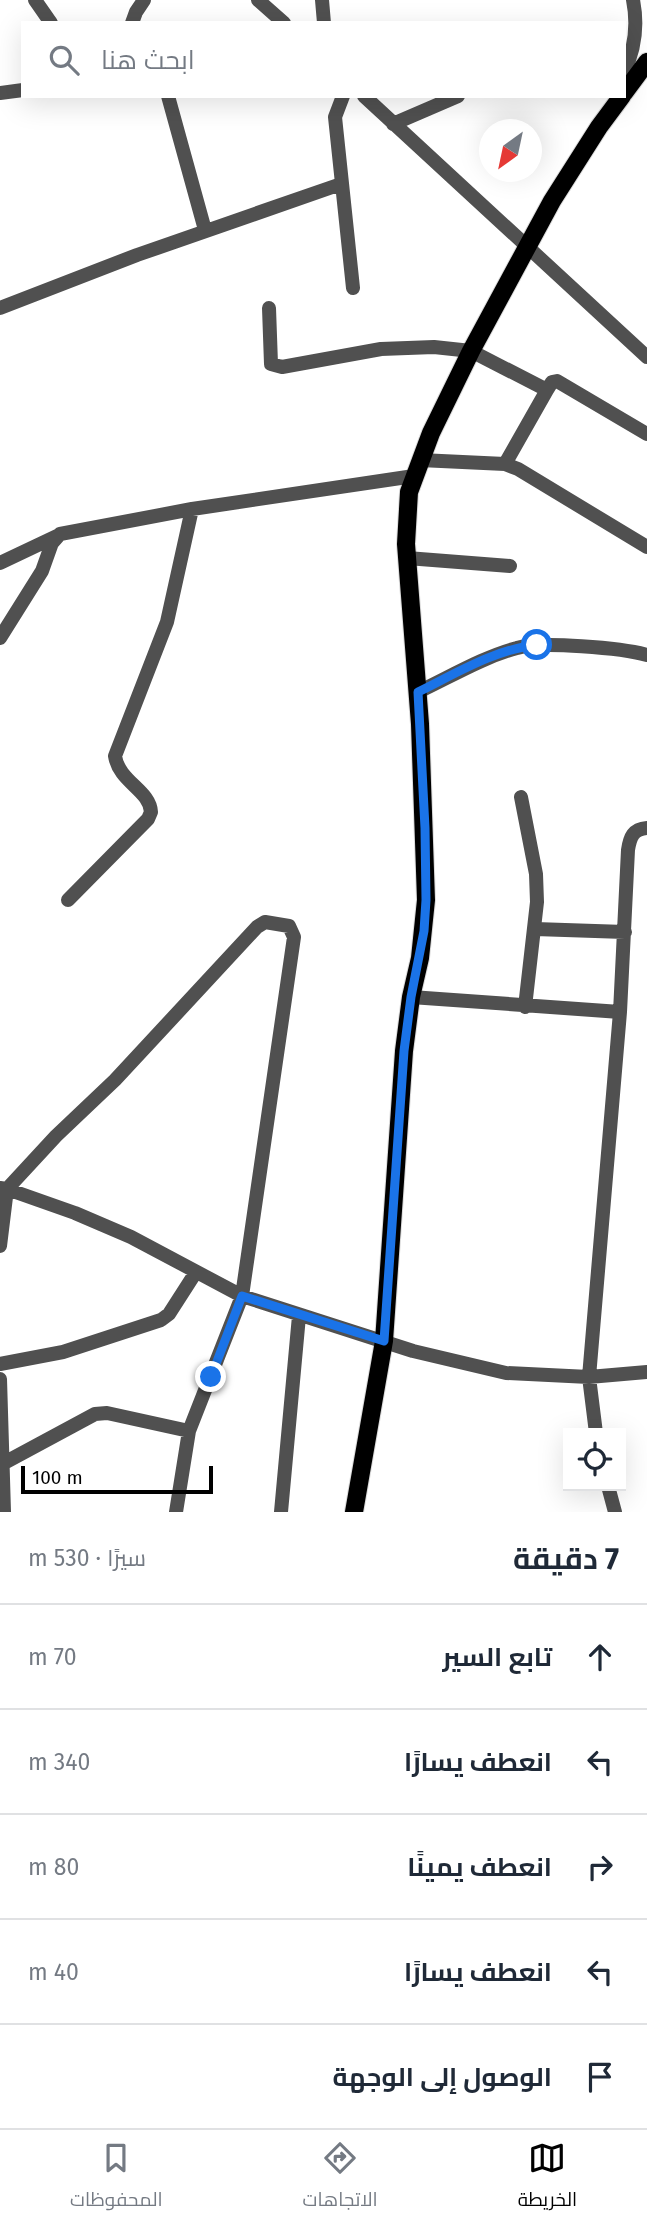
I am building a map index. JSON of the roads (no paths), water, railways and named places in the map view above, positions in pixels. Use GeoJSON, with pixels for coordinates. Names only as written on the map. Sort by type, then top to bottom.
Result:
{"type":"FeatureCollection","features":[{"type":"Feature","properties":{"kind":"main road"},"geometry":{"type":"LineString","coordinates":[[626,90],[647,62]]}},
{"type":"Feature","properties":{"kind":"main road"},"geometry":{"type":"LineString","coordinates":[[354,1512],[384,1341],[393,1195],[411,997],[420,958],[426,900],[425,815],[407,558],[407,506],[417,468],[471,351],[552,201],[620,98]]}},
{"type":"Feature","properties":{"kind":"street"},"geometry":{"type":"LineString","coordinates":[[35,0],[50,21]]}},
{"type":"Feature","properties":{"kind":"street"},"geometry":{"type":"LineString","coordinates":[[133,21],[144,0]]}},
{"type":"Feature","properties":{"kind":"street"},"geometry":{"type":"LineString","coordinates":[[258,0],[282,21]]}},
{"type":"Feature","properties":{"kind":"street"},"geometry":{"type":"LineString","coordinates":[[322,0],[324,21]]}},
{"type":"Feature","properties":{"kind":"street"},"geometry":{"type":"LineString","coordinates":[[626,66],[633,46],[633,0]]}},
{"type":"Feature","properties":{"kind":"street"},"geometry":{"type":"LineString","coordinates":[[0,93],[21,90]]}},
{"type":"Feature","properties":{"kind":"street"},"geometry":{"type":"LineString","coordinates":[[169,98],[205,230]]}},
{"type":"Feature","properties":{"kind":"street"},"geometry":{"type":"LineString","coordinates":[[342,98],[335,117],[353,288]]}},
{"type":"Feature","properties":{"kind":"street"},"geometry":{"type":"LineString","coordinates":[[366,98],[647,357]]}},
{"type":"Feature","properties":{"kind":"street"},"geometry":{"type":"LineString","coordinates":[[393,124],[453,98]]}},
{"type":"Feature","properties":{"kind":"street"},"geometry":{"type":"LineString","coordinates":[[599,127],[612,98]]}},
{"type":"Feature","properties":{"kind":"street"},"geometry":{"type":"LineString","coordinates":[[0,307],[205,230],[341,184]]}},
{"type":"Feature","properties":{"kind":"street"},"geometry":{"type":"LineString","coordinates":[[269,308],[271,364],[277,367],[381,349],[434,347],[471,351],[547,390]]}},
{"type":"Feature","properties":{"kind":"street"},"geometry":{"type":"LineString","coordinates":[[505,464],[552,382],[557,381],[647,434]]}},
{"type":"Feature","properties":{"kind":"street"},"geometry":{"type":"LineString","coordinates":[[0,563],[60,534],[417,468],[505,464],[518,469],[647,547]]}},
{"type":"Feature","properties":{"kind":"street"},"geometry":{"type":"LineString","coordinates":[[68,900],[148,819],[151,812],[148,799],[121,772],[116,756],[167,622],[192,509]]}},
{"type":"Feature","properties":{"kind":"street"},"geometry":{"type":"LineString","coordinates":[[0,638],[42,571],[52,543],[60,534]]}},
{"type":"Feature","properties":{"kind":"street"},"geometry":{"type":"LineString","coordinates":[[407,558],[510,566]]}},
{"type":"Feature","properties":{"kind":"street"},"geometry":{"type":"LineString","coordinates":[[418,692],[501,653],[520,647],[537,645],[616,649],[647,655]]}},
{"type":"Feature","properties":{"kind":"street"},"geometry":{"type":"LineString","coordinates":[[521,797],[536,874],[537,902],[526,1007]]}},
{"type":"Feature","properties":{"kind":"street"},"geometry":{"type":"LineString","coordinates":[[595,1428],[589,1377],[620,1012],[629,842],[635,831],[647,828]]}},
{"type":"Feature","properties":{"kind":"street"},"geometry":{"type":"LineString","coordinates":[[0,1246],[3,1188],[125,1070],[257,927],[265,922],[289,926],[294,937],[242,1296],[189,1432],[176,1512]]}},
{"type":"Feature","properties":{"kind":"street"},"geometry":{"type":"LineString","coordinates":[[535,929],[625,932]]}},
{"type":"Feature","properties":{"kind":"street"},"geometry":{"type":"LineString","coordinates":[[411,997],[620,1012]]}},
{"type":"Feature","properties":{"kind":"street"},"geometry":{"type":"LineString","coordinates":[[3,1188],[75,1213],[131,1237],[242,1296],[443,1359],[506,1373],[589,1377],[647,1372]]}},
{"type":"Feature","properties":{"kind":"street"},"geometry":{"type":"LineString","coordinates":[[0,1364],[63,1352],[161,1320],[169,1314],[196,1272]]}},
{"type":"Feature","properties":{"kind":"street"},"geometry":{"type":"LineString","coordinates":[[281,1512],[299,1316]]}},
{"type":"Feature","properties":{"kind":"street"},"geometry":{"type":"LineString","coordinates":[[0,1379],[4,1512]]}},
{"type":"Feature","properties":{"kind":"street"},"geometry":{"type":"LineString","coordinates":[[4,1464],[95,1414],[107,1413],[189,1432]]}},
{"type":"Feature","properties":{"kind":"street"},"geometry":{"type":"LineString","coordinates":[[609,1491],[615,1512]]}}]}
